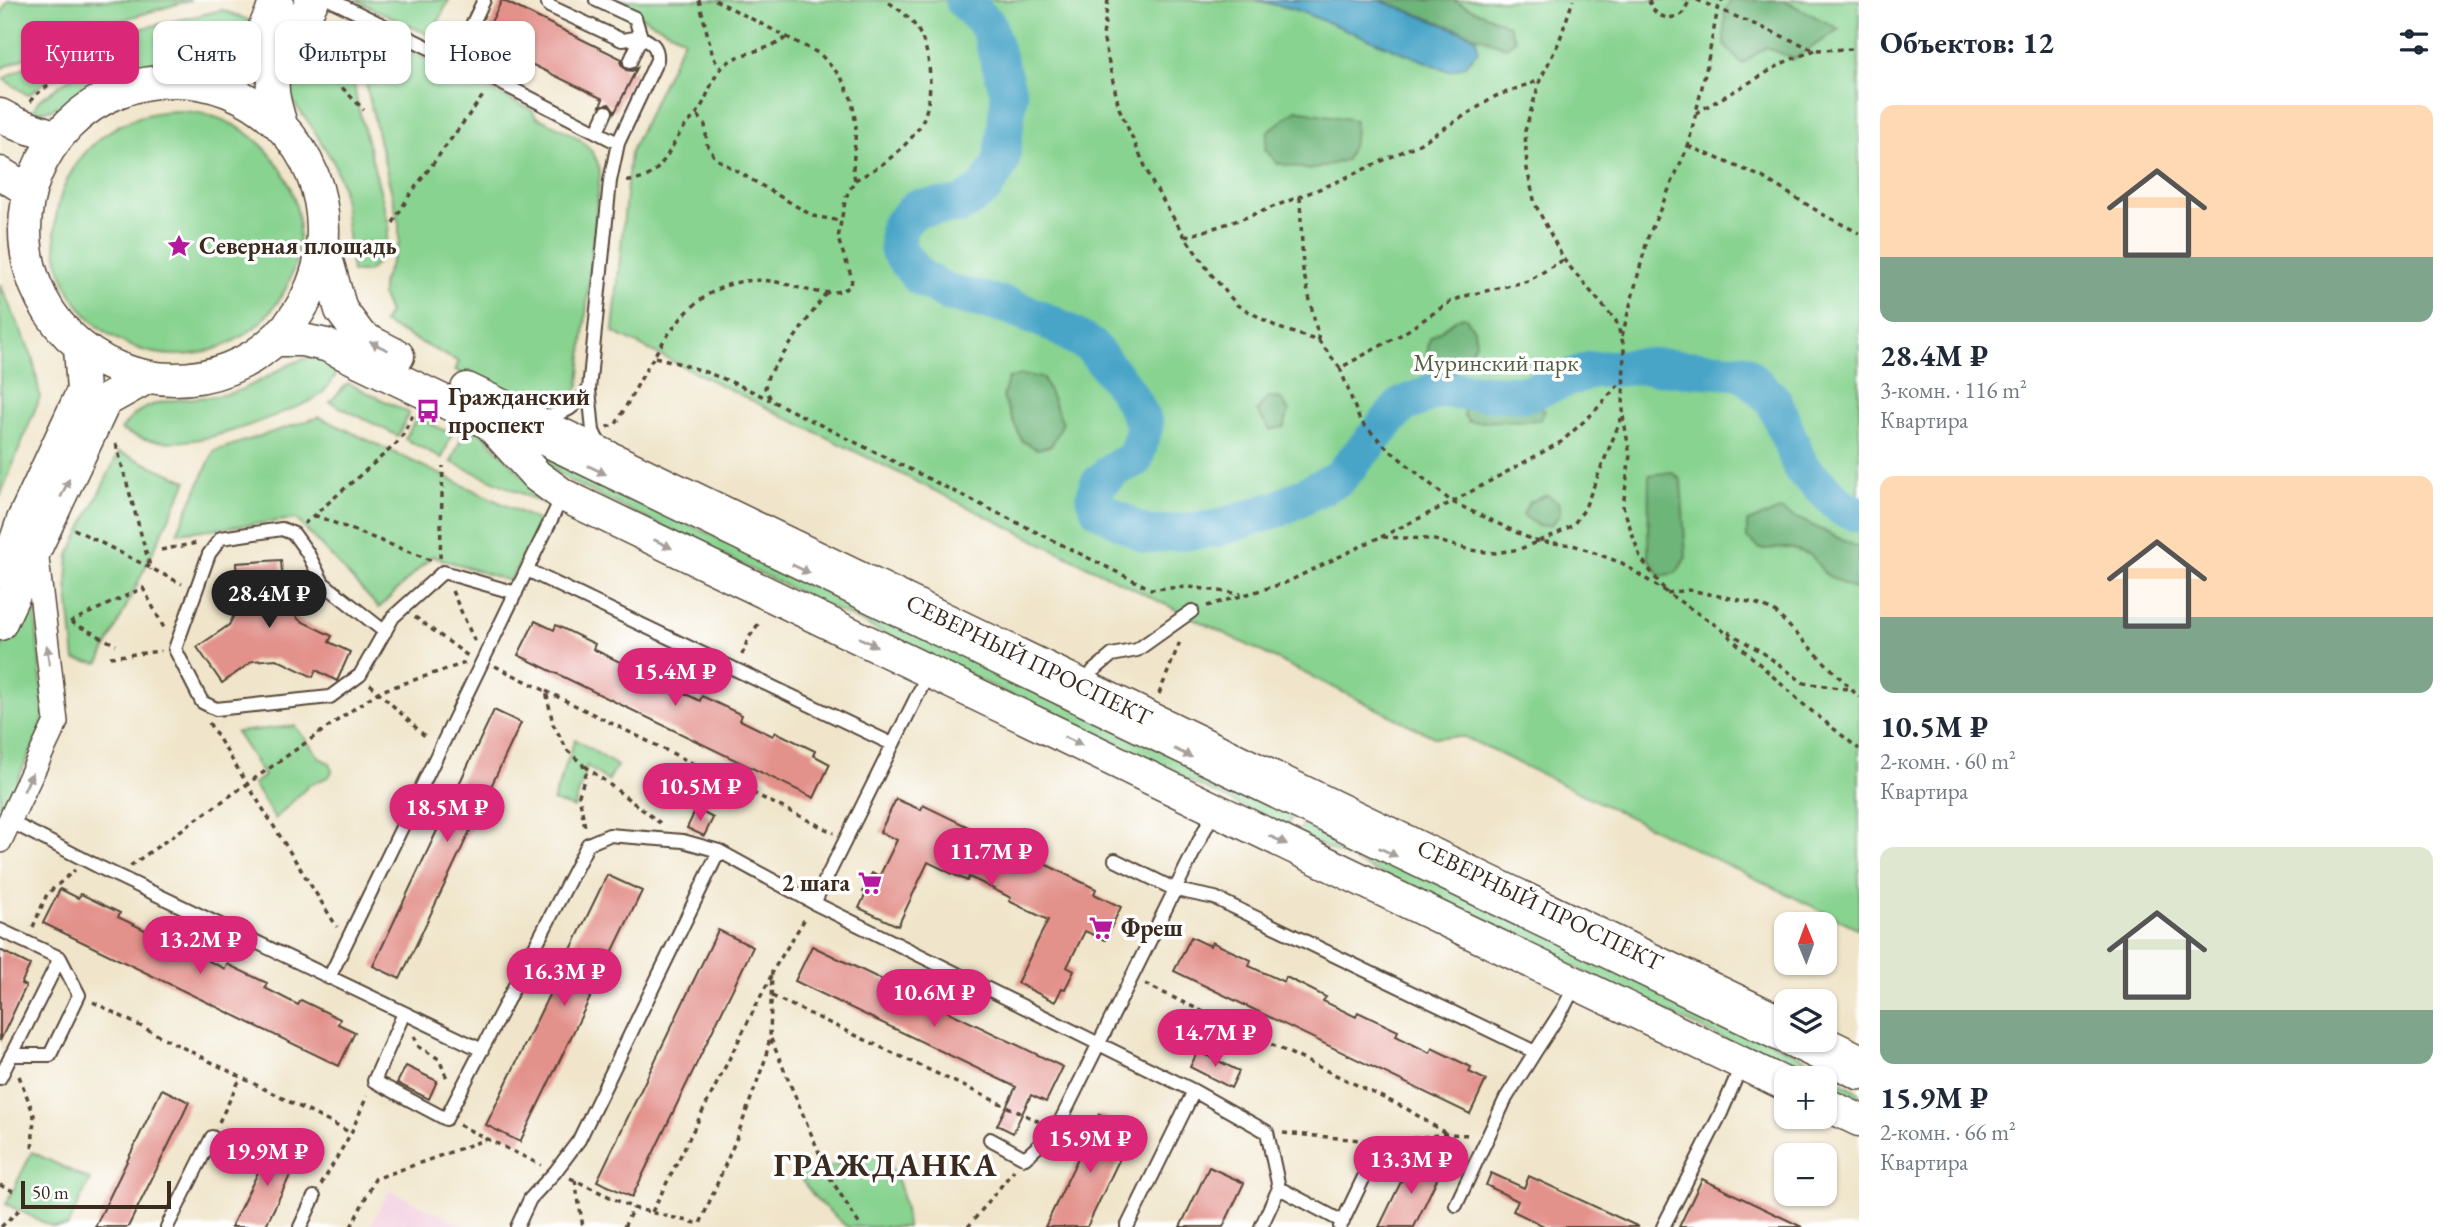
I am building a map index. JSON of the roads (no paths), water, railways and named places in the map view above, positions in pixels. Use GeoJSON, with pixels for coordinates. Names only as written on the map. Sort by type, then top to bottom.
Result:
{"type":"FeatureCollection","features":[{"type":"Feature","properties":{"kind":"main road"},"geometry":{"type":"LineString","coordinates":[[261,31],[277,0]]}},
{"type":"Feature","properties":{"kind":"main road"},"geometry":{"type":"LineString","coordinates":[[281,125],[273,99],[276,70],[313,0]]}},
{"type":"Feature","properties":{"kind":"main road"},"geometry":{"type":"LineString","coordinates":[[153,83],[119,91],[85,110],[57,137],[40,163],[29,191],[24,234],[32,277],[51,316],[80,347],[101,361],[124,371],[172,380],[220,373],[242,363],[277,340],[310,294],[323,247],[323,213],[316,181],[301,151],[281,125],[256,104],[227,90],[203,84]]}},
{"type":"Feature","properties":{"kind":"main road"},"geometry":{"type":"LineString","coordinates":[[13,111],[17,124],[57,137]]}},
{"type":"Feature","properties":{"kind":"main road"},"geometry":{"type":"LineString","coordinates":[[0,173],[29,191]]}},
{"type":"Feature","properties":{"kind":"main road","name":"СЕВЕРНЫЙ ПРОСПЕКТ"},"geometry":{"type":"LineString","coordinates":[[323,247],[341,310],[361,337],[530,420],[598,443],[1086,688],[1774,1019]]}},
{"type":"Feature","properties":{"kind":"main road","name":"СЕВЕРНЫЙ ПРОСПЕКТ"},"geometry":{"type":"LineString","coordinates":[[277,340],[302,340],[326,345],[489,423],[537,475],[563,495],[1774,1079]]}},
{"type":"Feature","properties":{"kind":"main road"},"geometry":{"type":"LineString","coordinates":[[0,578],[12,552],[12,530],[83,391],[80,347]]}},
{"type":"Feature","properties":{"kind":"main road"},"geometry":{"type":"LineString","coordinates":[[0,624],[105,401],[148,377]]}},
{"type":"Feature","properties":{"kind":"main road"},"geometry":{"type":"LineString","coordinates":[[1837,1049],[1859,1060]]}},
{"type":"Feature","properties":{"kind":"main road"},"geometry":{"type":"LineString","coordinates":[[1837,1110],[1859,1120]]}},
{"type":"Feature","properties":{"kind":"street","name":"СЕВЕРНЫЙ ПРОСПЕКТ"},"geometry":{"type":"LineString","coordinates":[[489,423],[544,444],[1859,1078]]}},
{"type":"Feature","properties":{"kind":"street"},"geometry":{"type":"LineString","coordinates":[[5,831],[56,722],[36,549]]}},
{"type":"Feature","properties":{"kind":"lane"},"geometry":{"type":"LineString","coordinates":[[331,0],[425,45]]}},
{"type":"Feature","properties":{"kind":"lane"},"geometry":{"type":"LineString","coordinates":[[474,21],[484,0]]}},
{"type":"Feature","properties":{"kind":"lane"},"geometry":{"type":"LineString","coordinates":[[547,0],[549,6],[622,40],[641,37],[654,44],[658,52],[657,60],[618,143],[610,181],[589,389],[598,443]]}},
{"type":"Feature","properties":{"kind":"lane"},"geometry":{"type":"LineString","coordinates":[[596,0],[635,18],[641,37],[629,62]]}},
{"type":"Feature","properties":{"kind":"lane"},"geometry":{"type":"LineString","coordinates":[[503,84],[618,143]]}},
{"type":"Feature","properties":{"kind":"lane"},"geometry":{"type":"LineString","coordinates":[[597,132],[606,111]]}},
{"type":"Feature","properties":{"kind":"lane"},"geometry":{"type":"LineString","coordinates":[[530,420],[562,414],[577,405],[589,389]]}},
{"type":"Feature","properties":{"kind":"lane"},"geometry":{"type":"LineString","coordinates":[[329,978],[563,495]]}},
{"type":"Feature","properties":{"kind":"lane"},"geometry":{"type":"LineString","coordinates":[[385,632],[323,583],[294,534],[282,529],[221,538],[209,554],[175,649],[202,702],[216,709],[330,697],[360,675],[385,632],[393,617],[443,572],[516,593]]}},
{"type":"Feature","properties":{"kind":"lane"},"geometry":{"type":"LineString","coordinates":[[527,570],[892,744]]}},
{"type":"Feature","properties":{"kind":"lane"},"geometry":{"type":"LineString","coordinates":[[1086,688],[1093,671],[1112,655],[1137,650],[1192,611]]}},
{"type":"Feature","properties":{"kind":"lane"},"geometry":{"type":"LineString","coordinates":[[814,903],[929,672]]}},
{"type":"Feature","properties":{"kind":"lane"},"geometry":{"type":"LineString","coordinates":[[990,1139],[1025,1158],[1056,1130],[1215,809]]}},
{"type":"Feature","properties":{"kind":"lane"},"geometry":{"type":"LineString","coordinates":[[5,831],[86,861],[482,1050]]}},
{"type":"Feature","properties":{"kind":"lane"},"geometry":{"type":"LineString","coordinates":[[404,1013],[374,1081],[446,1119],[588,844],[609,835],[683,841],[719,851],[814,903],[1194,1091],[1267,1132],[1279,1188],[1261,1227]]}},
{"type":"Feature","properties":{"kind":"lane"},"geometry":{"type":"LineString","coordinates":[[517,1227],[530,1199],[579,1140],[719,851]]}},
{"type":"Feature","properties":{"kind":"lane"},"geometry":{"type":"LineString","coordinates":[[1115,860],[1176,890],[1215,898],[1535,1052]]}},
{"type":"Feature","properties":{"kind":"lane"},"geometry":{"type":"LineString","coordinates":[[0,930],[60,958],[79,995],[50,1055],[11,1055]]}},
{"type":"Feature","properties":{"kind":"lane"},"geometry":{"type":"LineString","coordinates":[[0,1078],[60,958]]}},
{"type":"Feature","properties":{"kind":"lane"},"geometry":{"type":"LineString","coordinates":[[1456,1205],[1506,1098],[1564,1007],[1576,983]]}},
{"type":"Feature","properties":{"kind":"lane"},"geometry":{"type":"LineString","coordinates":[[1663,1227],[1743,1064]]}},
{"type":"Feature","properties":{"kind":"lane"},"geometry":{"type":"LineString","coordinates":[[1127,1227],[1194,1091]]}},
{"type":"Feature","properties":{"kind":"lane"},"geometry":{"type":"LineString","coordinates":[[167,1227],[212,1137]]}},
{"type":"Feature","properties":{"kind":"lane"},"geometry":{"type":"LineString","coordinates":[[1279,1188],[1341,1224],[1364,1177]]}},
{"type":"Feature","properties":{"kind":"lane"},"geometry":{"type":"LineString","coordinates":[[300,1227],[314,1197]]}},
{"type":"Feature","properties":{"kind":"water"},"geometry":{"type":"Polygon","coordinates":[[[1254,0],[1379,0],[1476,37],[1478,51],[1464,66],[1449,71],[1294,9],[1254,0]]]}},
{"type":"Feature","properties":{"kind":"waterway"},"geometry":{"type":"LineString","coordinates":[[963,0],[988,25],[1009,95],[1001,163],[984,189],[961,205],[916,208],[898,228],[898,250],[918,276],[949,293],[1009,306],[1053,324],[1091,346],[1127,391],[1145,425],[1135,459],[1114,469],[1098,484],[1094,498],[1099,509],[1146,535],[1215,529],[1278,509],[1339,478],[1401,406],[1437,390],[1525,394],[1591,370],[1645,366],[1743,372],[1774,401],[1801,468],[1844,509],[1859,514]]}},
{"type":"Feature","properties":{"kind":"place","name":"Северная площадь"},"geometry":{"type":"Point","coordinates":[179,246]}},
{"type":"Feature","properties":{"kind":"place","name":"Гражданский проспект"},"geometry":{"type":"Point","coordinates":[428,411]}},
{"type":"Feature","properties":{"kind":"place","name":"2 шага"},"geometry":{"type":"Point","coordinates":[870,883]}},
{"type":"Feature","properties":{"kind":"place","name":"Фреш"},"geometry":{"type":"Point","coordinates":[1101,928]}},
{"type":"Feature","properties":{"kind":"district","name":"ГРАЖДАНКА"},"geometry":{"type":"Point","coordinates":[886,1165]}},
{"type":"Feature","properties":{"kind":"park label","name":"Муринский парк"},"geometry":{"type":"Point","coordinates":[1496,363]}}]}
